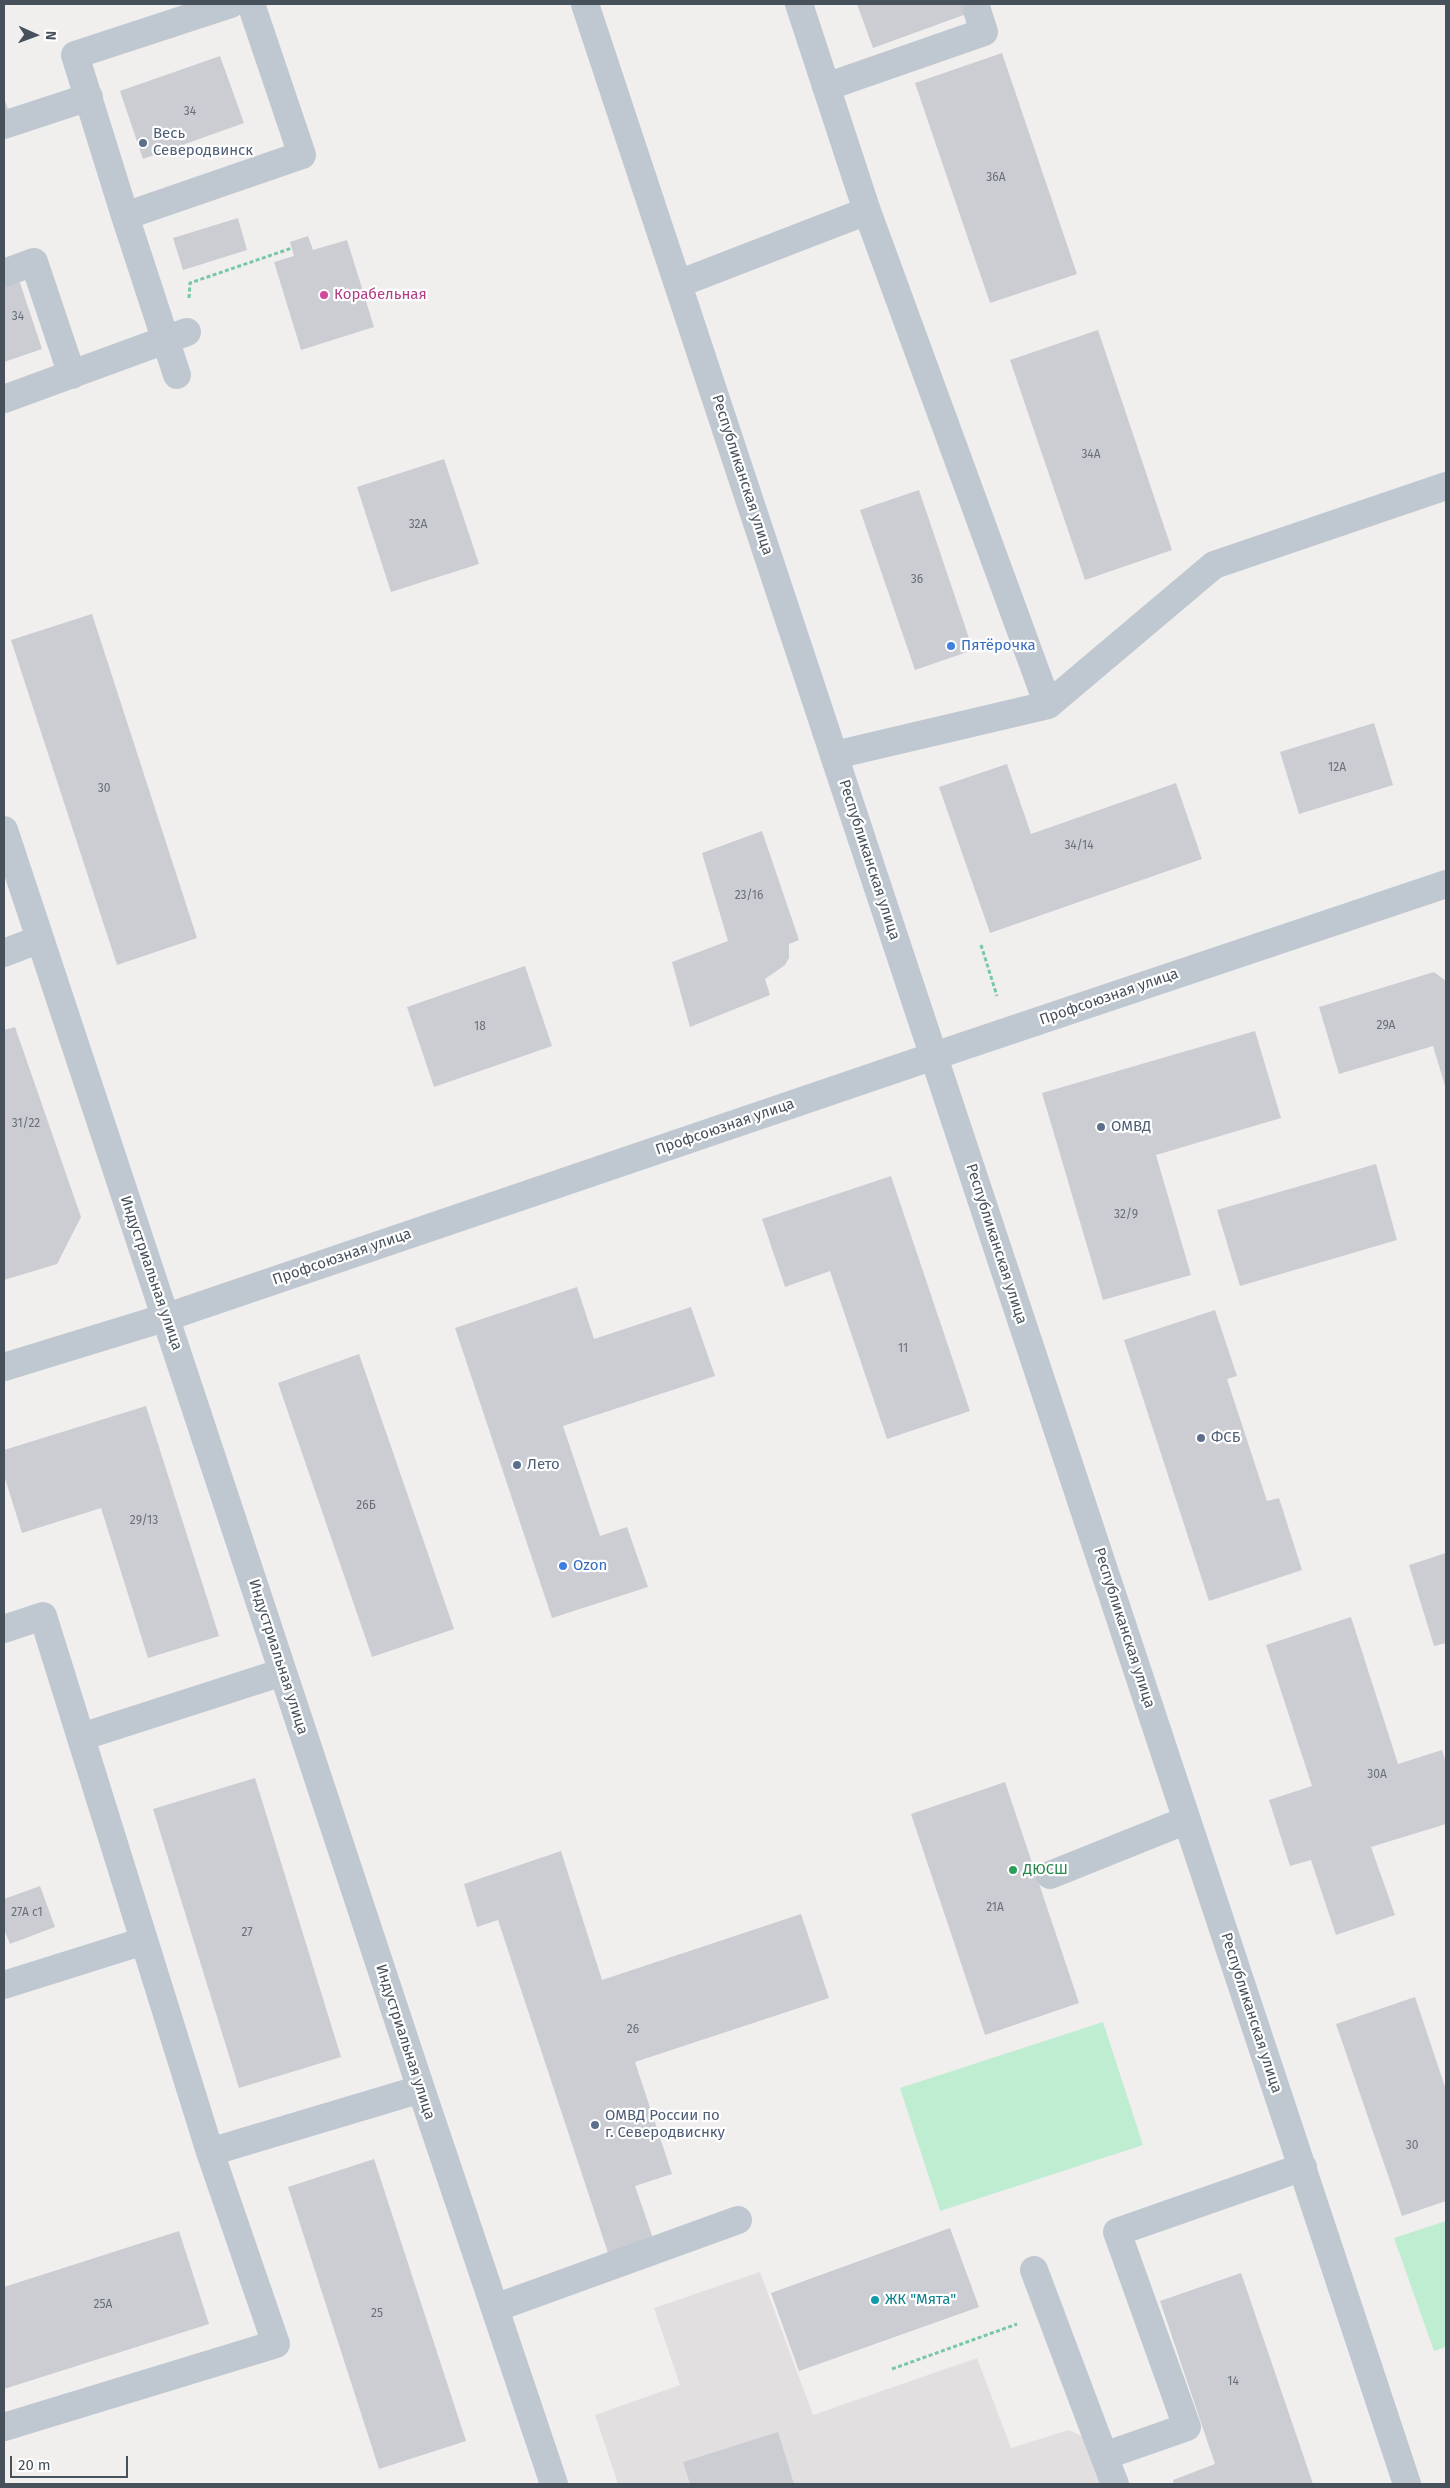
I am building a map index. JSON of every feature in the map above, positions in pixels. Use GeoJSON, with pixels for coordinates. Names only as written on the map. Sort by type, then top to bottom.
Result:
{"type":"FeatureCollection","features":[{"type":"Feature","properties":{"kind":"street"},"geometry":{"type":"LineString","coordinates":[[177,375],[176,336],[125,216],[75,55],[231,4]]}},
{"type":"Feature","properties":{"kind":"street"},"geometry":{"type":"LineString","coordinates":[[125,216],[302,155],[251,4]]}},
{"type":"Feature","properties":{"kind":"street","name":"Республиканская улица"},"geometry":{"type":"LineString","coordinates":[[585,4],[1407,2484]]}},
{"type":"Feature","properties":{"kind":"street"},"geometry":{"type":"LineString","coordinates":[[798,4],[867,211],[1048,705]]}},
{"type":"Feature","properties":{"kind":"street"},"geometry":{"type":"LineString","coordinates":[[826,87],[984,32],[977,10]]}},
{"type":"Feature","properties":{"kind":"street"},"geometry":{"type":"LineString","coordinates":[[4,125],[88,97]]}},
{"type":"Feature","properties":{"kind":"street"},"geometry":{"type":"LineString","coordinates":[[678,284],[867,211]]}},
{"type":"Feature","properties":{"kind":"street"},"geometry":{"type":"LineString","coordinates":[[4,273],[34,262],[72,374]]}},
{"type":"Feature","properties":{"kind":"street"},"geometry":{"type":"LineString","coordinates":[[4,399],[176,336]]}},
{"type":"Feature","properties":{"kind":"street"},"geometry":{"type":"LineString","coordinates":[[834,755],[1048,705],[1214,565],[1446,486]]}},
{"type":"Feature","properties":{"kind":"street","name":"Индустриальная улица"},"geometry":{"type":"LineString","coordinates":[[4,830],[421,2089],[554,2484]]}},
{"type":"Feature","properties":{"kind":"street","name":"Профсоюзная улица"},"geometry":{"type":"LineString","coordinates":[[4,1367],[166,1317],[1446,884]]}},
{"type":"Feature","properties":{"kind":"street"},"geometry":{"type":"LineString","coordinates":[[4,953],[40,939]]}},
{"type":"Feature","properties":{"kind":"street"},"geometry":{"type":"LineString","coordinates":[[4,1629],[43,1616],[210,2152],[276,2344],[4,2427]]}},
{"type":"Feature","properties":{"kind":"street"},"geometry":{"type":"LineString","coordinates":[[81,1737],[283,1672]]}},
{"type":"Feature","properties":{"kind":"street"},"geometry":{"type":"LineString","coordinates":[[1050,1875],[1188,1820]]}},
{"type":"Feature","properties":{"kind":"street"},"geometry":{"type":"LineString","coordinates":[[4,1986],[144,1941]]}},
{"type":"Feature","properties":{"kind":"street"},"geometry":{"type":"LineString","coordinates":[[210,2152],[421,2089]]}},
{"type":"Feature","properties":{"kind":"street"},"geometry":{"type":"LineString","coordinates":[[1104,2456],[1187,2427],[1117,2232],[1302,2168]]}},
{"type":"Feature","properties":{"kind":"street"},"geometry":{"type":"LineString","coordinates":[[494,2308],[738,2220]]}},
{"type":"Feature","properties":{"kind":"street"},"geometry":{"type":"LineString","coordinates":[[1034,2270],[1115,2484]]}},
{"type":"Feature","properties":{"kind":"path"},"geometry":{"type":"LineString","coordinates":[[176,336],[190,283],[292,248]]}},
{"type":"Feature","properties":{"kind":"path"},"geometry":{"type":"LineString","coordinates":[[981,945],[997,996]]}},
{"type":"Feature","properties":{"kind":"path"},"geometry":{"type":"LineString","coordinates":[[892,2368],[1050,2312]]}},
{"type":"Feature","properties":{"kind":"shaded area"},"geometry":{"type":"Polygon","coordinates":[[[760,2272],[813,2415],[977,2358],[1011,2448],[1069,2430],[1091,2441],[1106,2484],[618,2484],[595,2415],[680,2385],[654,2308],[760,2272]]]}},
{"type":"Feature","properties":{"kind":"green space"},"geometry":{"type":"Polygon","coordinates":[[[1103,2022],[1143,2145],[940,2211],[900,2088],[1103,2022]]]}},
{"type":"Feature","properties":{"kind":"green space"},"geometry":{"type":"Polygon","coordinates":[[[1446,2221],[1446,2347],[1434,2351],[1394,2238],[1446,2221]]]}},
{"type":"Feature","properties":{"kind":"building"},"geometry":{"type":"Polygon","coordinates":[[[857,4],[994,4],[873,48],[857,4]]]}},
{"type":"Feature","properties":{"kind":"building"},"geometry":{"type":"Polygon","coordinates":[[[1002,53],[1077,274],[990,303],[915,83],[1002,53]]]}},
{"type":"Feature","properties":{"kind":"building"},"geometry":{"type":"Polygon","coordinates":[[[220,56],[244,123],[143,159],[120,91],[220,56]]]}},
{"type":"Feature","properties":{"kind":"building"},"geometry":{"type":"Polygon","coordinates":[[[4,98],[10,115],[4,117],[4,98]]]}},
{"type":"Feature","properties":{"kind":"building"},"geometry":{"type":"Polygon","coordinates":[[[238,218],[247,250],[183,270],[173,238],[238,218]]]}},
{"type":"Feature","properties":{"kind":"building","name":"Корабельная"},"geometry":{"type":"Polygon","coordinates":[[[308,236],[313,250],[347,240],[374,327],[301,350],[274,262],[294,256],[290,242],[308,236]]]}},
{"type":"Feature","properties":{"kind":"building"},"geometry":{"type":"Polygon","coordinates":[[[19,280],[42,349],[4,362],[4,285],[19,280]]]}},
{"type":"Feature","properties":{"kind":"building"},"geometry":{"type":"Polygon","coordinates":[[[1098,330],[1172,550],[1085,580],[1010,360],[1098,330]]]}},
{"type":"Feature","properties":{"kind":"building"},"geometry":{"type":"Polygon","coordinates":[[[444,459],[479,564],[391,592],[357,487],[444,459]]]}},
{"type":"Feature","properties":{"kind":"building"},"geometry":{"type":"Polygon","coordinates":[[[919,490],[973,650],[915,670],[860,510],[919,490]]]}},
{"type":"Feature","properties":{"kind":"building"},"geometry":{"type":"Polygon","coordinates":[[[92,614],[197,938],[117,965],[11,640],[92,614]]]}},
{"type":"Feature","properties":{"kind":"building"},"geometry":{"type":"Polygon","coordinates":[[[1374,723],[1393,785],[1299,814],[1280,752],[1374,723]]]}},
{"type":"Feature","properties":{"kind":"building"},"geometry":{"type":"Polygon","coordinates":[[[1007,764],[1031,834],[1176,783],[1202,859],[990,933],[939,787],[1007,764]]]}},
{"type":"Feature","properties":{"kind":"building"},"geometry":{"type":"Polygon","coordinates":[[[762,831],[799,940],[789,944],[789,958],[785,965],[765,979],[770,995],[690,1027],[672,962],[728,941],[702,853],[762,831]]]}},
{"type":"Feature","properties":{"kind":"building"},"geometry":{"type":"Polygon","coordinates":[[[525,966],[552,1046],[434,1087],[407,1007],[525,966]]]}},
{"type":"Feature","properties":{"kind":"building"},"geometry":{"type":"Polygon","coordinates":[[[1434,972],[1446,981],[1446,1089],[1433,1046],[1339,1074],[1319,1007],[1434,972]]]}},
{"type":"Feature","properties":{"kind":"building"},"geometry":{"type":"Polygon","coordinates":[[[15,1027],[81,1217],[57,1264],[4,1280],[4,1030],[15,1027]]]}},
{"type":"Feature","properties":{"kind":"building"},"geometry":{"type":"Polygon","coordinates":[[[1255,1031],[1281,1118],[1156,1155],[1191,1275],[1103,1300],[1042,1093],[1255,1031]]]}},
{"type":"Feature","properties":{"kind":"building"},"geometry":{"type":"Polygon","coordinates":[[[1376,1164],[1397,1240],[1240,1286],[1217,1210],[1376,1164]]]}},
{"type":"Feature","properties":{"kind":"building"},"geometry":{"type":"Polygon","coordinates":[[[891,1176],[970,1411],[887,1439],[830,1271],[785,1287],[762,1219],[891,1176]]]}},
{"type":"Feature","properties":{"kind":"building"},"geometry":{"type":"Polygon","coordinates":[[[577,1287],[594,1339],[691,1307],[715,1376],[563,1426],[600,1536],[627,1527],[648,1587],[552,1618],[455,1328],[577,1287]]]}},
{"type":"Feature","properties":{"kind":"building","name":"ФСБ"},"geometry":{"type":"Polygon","coordinates":[[[1215,1310],[1237,1376],[1227,1379],[1267,1501],[1279,1498],[1302,1570],[1209,1601],[1124,1340],[1215,1310]]]}},
{"type":"Feature","properties":{"kind":"building"},"geometry":{"type":"Polygon","coordinates":[[[359,1354],[454,1629],[372,1657],[278,1383],[359,1354]]]}},
{"type":"Feature","properties":{"kind":"building"},"geometry":{"type":"Polygon","coordinates":[[[146,1406],[219,1636],[148,1658],[101,1508],[22,1533],[4,1475],[4,1450],[146,1406]]]}},
{"type":"Feature","properties":{"kind":"building"},"geometry":{"type":"Polygon","coordinates":[[[1446,1553],[1446,1643],[1434,1646],[1409,1565],[1446,1553]]]}},
{"type":"Feature","properties":{"kind":"building"},"geometry":{"type":"Polygon","coordinates":[[[1351,1617],[1398,1764],[1442,1750],[1446,1763],[1446,1824],[1371,1847],[1395,1915],[1336,1935],[1311,1860],[1290,1866],[1269,1800],[1312,1786],[1266,1645],[1351,1617]]]}},
{"type":"Feature","properties":{"kind":"building"},"geometry":{"type":"Polygon","coordinates":[[[255,1778],[341,2057],[239,2088],[153,1809],[255,1778]]]}},
{"type":"Feature","properties":{"kind":"building"},"geometry":{"type":"Polygon","coordinates":[[[1005,1782],[1079,2003],[985,2035],[911,1814],[1005,1782]]]}},
{"type":"Feature","properties":{"kind":"building"},"geometry":{"type":"Polygon","coordinates":[[[561,1851],[602,1980],[801,1914],[829,1998],[635,2062],[672,2174],[635,2186],[655,2244],[610,2259],[498,1920],[477,1927],[464,1884],[561,1851]]]}},
{"type":"Feature","properties":{"kind":"building"},"geometry":{"type":"Polygon","coordinates":[[[40,1886],[55,1927],[10,1944],[4,1929],[4,1899],[40,1886]]]}},
{"type":"Feature","properties":{"kind":"building"},"geometry":{"type":"Polygon","coordinates":[[[1415,1997],[1446,2090],[1446,2201],[1402,2216],[1336,2024],[1415,1997]]]}},
{"type":"Feature","properties":{"kind":"building"},"geometry":{"type":"Polygon","coordinates":[[[374,2159],[466,2441],[379,2469],[288,2187],[374,2159]]]}},
{"type":"Feature","properties":{"kind":"building","name":"ЖК \"Мята\""},"geometry":{"type":"Polygon","coordinates":[[[950,2228],[979,2307],[799,2371],[771,2293],[950,2228]]]}},
{"type":"Feature","properties":{"kind":"building"},"geometry":{"type":"Polygon","coordinates":[[[179,2231],[209,2324],[4,2389],[4,2287],[179,2231]]]}},
{"type":"Feature","properties":{"kind":"building"},"geometry":{"type":"Polygon","coordinates":[[[1241,2273],[1313,2484],[1174,2484],[1173,2480],[1215,2464],[1160,2301],[1241,2273]]]}},
{"type":"Feature","properties":{"kind":"building"},"geometry":{"type":"Polygon","coordinates":[[[778,2432],[794,2484],[690,2484],[683,2462],[778,2432]]]}},
{"type":"Feature","properties":{"kind":"place","name":"Весь Северодвинск"},"geometry":{"type":"Point","coordinates":[143,143]}},
{"type":"Feature","properties":{"kind":"place","name":"Корабельная"},"geometry":{"type":"Point","coordinates":[324,295]}},
{"type":"Feature","properties":{"kind":"place","name":"Пятёрочка"},"geometry":{"type":"Point","coordinates":[951,646]}},
{"type":"Feature","properties":{"kind":"place","name":"ОМВД"},"geometry":{"type":"Point","coordinates":[1101,1127]}},
{"type":"Feature","properties":{"kind":"place","name":"ФСБ"},"geometry":{"type":"Point","coordinates":[1201,1438]}},
{"type":"Feature","properties":{"kind":"place","name":"Лето"},"geometry":{"type":"Point","coordinates":[517,1465]}},
{"type":"Feature","properties":{"kind":"place","name":"Ozon"},"geometry":{"type":"Point","coordinates":[563,1566]}},
{"type":"Feature","properties":{"kind":"place","name":"ДЮСШ"},"geometry":{"type":"Point","coordinates":[1013,1870]}},
{"type":"Feature","properties":{"kind":"place","name":"ОМВД России по г. Северодвиснку"},"geometry":{"type":"Point","coordinates":[595,2125]}},
{"type":"Feature","properties":{"kind":"place","name":"ЖК \"Мята\""},"geometry":{"type":"Point","coordinates":[875,2300]}}]}
